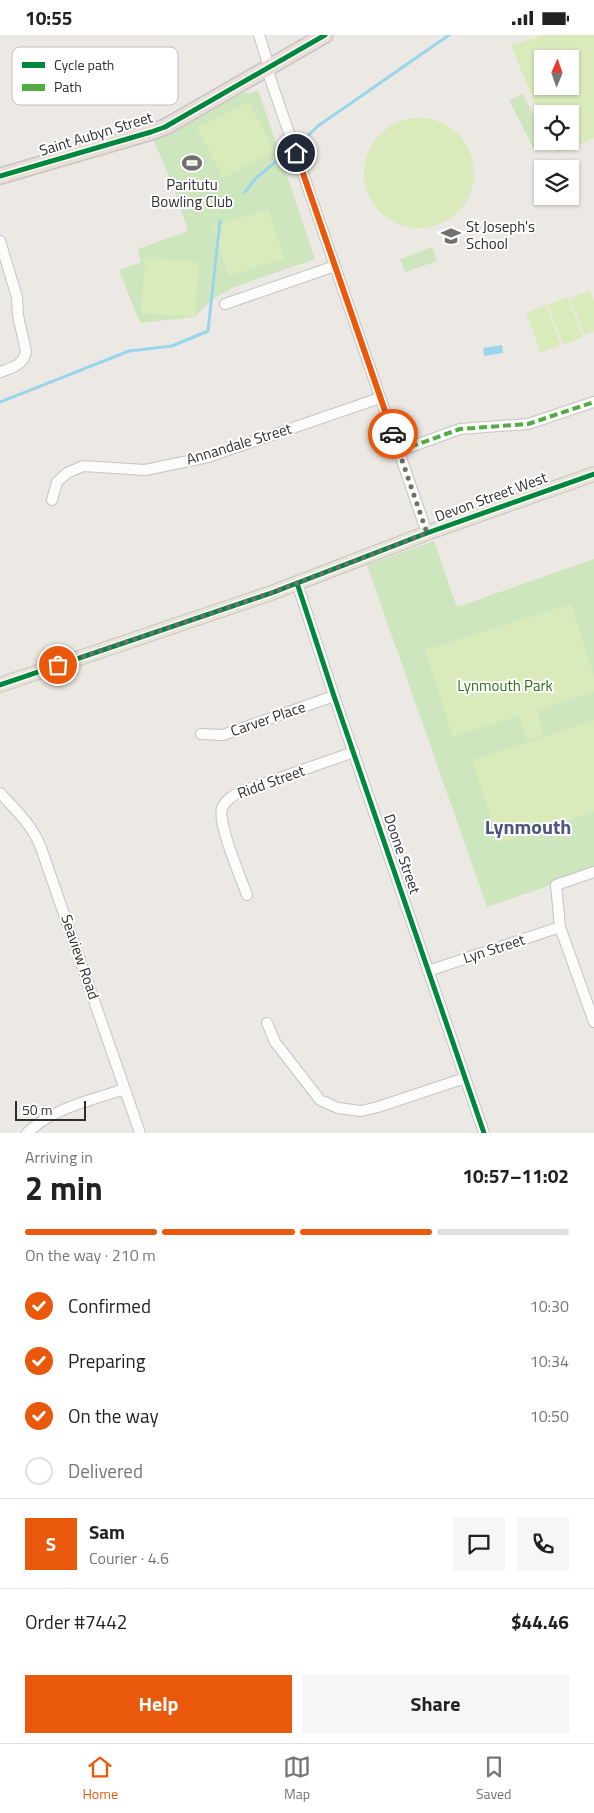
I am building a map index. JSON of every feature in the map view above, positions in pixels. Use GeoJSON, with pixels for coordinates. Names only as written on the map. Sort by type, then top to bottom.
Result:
{"type":"FeatureCollection","features":[{"type":"Feature","properties":{"kind":"highway","name":"Saint Aubyn Street"},"geometry":{"type":"LineString","coordinates":[[0,176],[158,129],[178,120],[326,35]]}},
{"type":"Feature","properties":{"kind":"main road","name":"Devon Street West"},"geometry":{"type":"LineString","coordinates":[[0,685],[297,583],[427,533],[594,474]]}},
{"type":"Feature","properties":{"kind":"street"},"geometry":{"type":"LineString","coordinates":[[259,35],[270,78],[427,533]]}},
{"type":"Feature","properties":{"kind":"street"},"geometry":{"type":"LineString","coordinates":[[0,241],[17,297],[18,315],[26,355],[19,364],[0,372]]}},
{"type":"Feature","properties":{"kind":"street"},"geometry":{"type":"LineString","coordinates":[[225,304],[335,267]]}},
{"type":"Feature","properties":{"kind":"street","name":"Annandale Street"},"geometry":{"type":"LineString","coordinates":[[52,500],[57,482],[67,473],[83,466],[145,470],[208,457],[380,398]]}},
{"type":"Feature","properties":{"kind":"street"},"geometry":{"type":"LineString","coordinates":[[399,451],[460,429],[528,424],[594,401]]}},
{"type":"Feature","properties":{"kind":"street","name":"Doone Street"},"geometry":{"type":"LineString","coordinates":[[297,583],[484,1133]]}},
{"type":"Feature","properties":{"kind":"street","name":"Carver Place"},"geometry":{"type":"LineString","coordinates":[[201,734],[223,735],[334,696]]}},
{"type":"Feature","properties":{"kind":"street","name":"Ridd Street"},"geometry":{"type":"LineString","coordinates":[[247,895],[223,825],[222,809],[226,801],[232,795],[242,791],[354,752]]}},
{"type":"Feature","properties":{"kind":"street","name":"Seaview Road"},"geometry":{"type":"LineString","coordinates":[[0,793],[35,832],[140,1133]]}},
{"type":"Feature","properties":{"kind":"street"},"geometry":{"type":"LineString","coordinates":[[594,872],[556,885],[560,927],[594,1022]]}},
{"type":"Feature","properties":{"kind":"street","name":"Lyn Street"},"geometry":{"type":"LineString","coordinates":[[428,971],[560,927]]}},
{"type":"Feature","properties":{"kind":"street"},"geometry":{"type":"LineString","coordinates":[[267,1023],[275,1041],[320,1100],[338,1108],[361,1111],[378,1107],[465,1078]]}},
{"type":"Feature","properties":{"kind":"street"},"geometry":{"type":"LineString","coordinates":[[27,1133],[52,1114],[125,1089]]}},
{"type":"Feature","properties":{"kind":"green space"},"geometry":{"type":"Polygon","coordinates":[[[544,35],[594,35],[594,138],[579,144],[579,105],[535,105],[511,45],[544,35]]]}},
{"type":"Feature","properties":{"kind":"green space"},"geometry":{"type":"Polygon","coordinates":[[[258,90],[315,259],[232,288],[213,299],[194,317],[140,323],[119,270],[141,262],[138,249],[188,231],[174,188],[153,139],[243,93],[252,93],[258,90]]]}},
{"type":"Feature","properties":{"kind":"green space"},"geometry":{"type":"Polygon","coordinates":[[[523,94],[534,116],[534,149],[509,100],[523,94]]]}},
{"type":"Feature","properties":{"kind":"green space"},"geometry":{"type":"Polygon","coordinates":[[[249,102],[275,151],[223,178],[197,128],[249,102]]]}},
{"type":"Feature","properties":{"kind":"green space"},"geometry":{"type":"Polygon","coordinates":[[[419,118],[440,122],[458,134],[470,152],[474,173],[470,194],[458,212],[440,224],[419,228],[398,224],[380,212],[368,194],[364,173],[368,152],[380,134],[398,122],[419,118]]]}},
{"type":"Feature","properties":{"kind":"green space"},"geometry":{"type":"Polygon","coordinates":[[[554,150],[566,150],[556,154],[554,150]]]}},
{"type":"Feature","properties":{"kind":"green space"},"geometry":{"type":"Polygon","coordinates":[[[268,209],[284,258],[229,276],[212,227],[268,209]]]}},
{"type":"Feature","properties":{"kind":"green space"},"geometry":{"type":"Polygon","coordinates":[[[432,247],[437,261],[405,272],[400,259],[432,247]]]}},
{"type":"Feature","properties":{"kind":"green space"},"geometry":{"type":"Polygon","coordinates":[[[145,258],[199,262],[195,317],[141,313],[145,258]]]}},
{"type":"Feature","properties":{"kind":"green space"},"geometry":{"type":"Polygon","coordinates":[[[590,291],[594,302],[594,331],[584,335],[570,298],[590,291]]]}},
{"type":"Feature","properties":{"kind":"green space"},"geometry":{"type":"Polygon","coordinates":[[[568,297],[583,337],[563,345],[548,305],[568,297]]]}},
{"type":"Feature","properties":{"kind":"green space"},"geometry":{"type":"Polygon","coordinates":[[[546,305],[561,345],[541,353],[526,313],[546,305]]]}},
{"type":"Feature","properties":{"kind":"green space","name":"Lynmouth Park"},"geometry":{"type":"Polygon","coordinates":[[[434,541],[457,607],[594,559],[594,870],[487,907],[367,565],[434,541]]]}},
{"type":"Feature","properties":{"kind":"green space"},"geometry":{"type":"Polygon","coordinates":[[[571,604],[594,676],[594,692],[537,710],[544,735],[527,740],[519,716],[453,737],[425,650],[571,604]]]}},
{"type":"Feature","properties":{"kind":"green space"},"geometry":{"type":"Polygon","coordinates":[[[594,720],[594,812],[499,843],[472,760],[594,720]]]}},
{"type":"Feature","properties":{"kind":"water"},"geometry":{"type":"Polygon","coordinates":[[[502,345],[503,353],[484,356],[483,348],[502,345]]]}},
{"type":"Feature","properties":{"kind":"waterway"},"geometry":{"type":"LineString","coordinates":[[300,143],[318,126],[449,35]]}},
{"type":"Feature","properties":{"kind":"waterway"},"geometry":{"type":"LineString","coordinates":[[245,192],[256,178],[284,155]]}},
{"type":"Feature","properties":{"kind":"waterway"},"geometry":{"type":"LineString","coordinates":[[0,402],[129,351],[172,346],[208,331],[220,221]]}},
{"type":"Feature","properties":{"kind":"marked path"},"geometry":{"type":"LineString","coordinates":[[399,451],[460,429],[528,424],[594,402]]}},
{"type":"Feature","properties":{"kind":"cycle path"},"geometry":{"type":"LineString","coordinates":[[0,176],[165,127],[325,35]]}},
{"type":"Feature","properties":{"kind":"cycle path"},"geometry":{"type":"LineString","coordinates":[[0,685],[274,592],[427,533],[594,474]]}},
{"type":"Feature","properties":{"kind":"cycle path"},"geometry":{"type":"LineString","coordinates":[[297,583],[484,1133]]}},
{"type":"Feature","properties":{"kind":"way so far"},"geometry":{"type":"LineString","coordinates":[[58,665],[274,592],[427,533],[393,434]]}},
{"type":"Feature","properties":{"kind":"place","name":"Paritutu Bowling Club"},"geometry":{"type":"Point","coordinates":[192,163]}},
{"type":"Feature","properties":{"kind":"place","name":"St Joseph's School"},"geometry":{"type":"Point","coordinates":[451,236]}},
{"type":"Feature","properties":{"kind":"district","name":"Lynmouth"},"geometry":{"type":"Point","coordinates":[528,827]}},
{"type":"Feature","properties":{"kind":"route"},"geometry":{"type":"LineString","coordinates":[[296,153],[393,434]]}}]}
